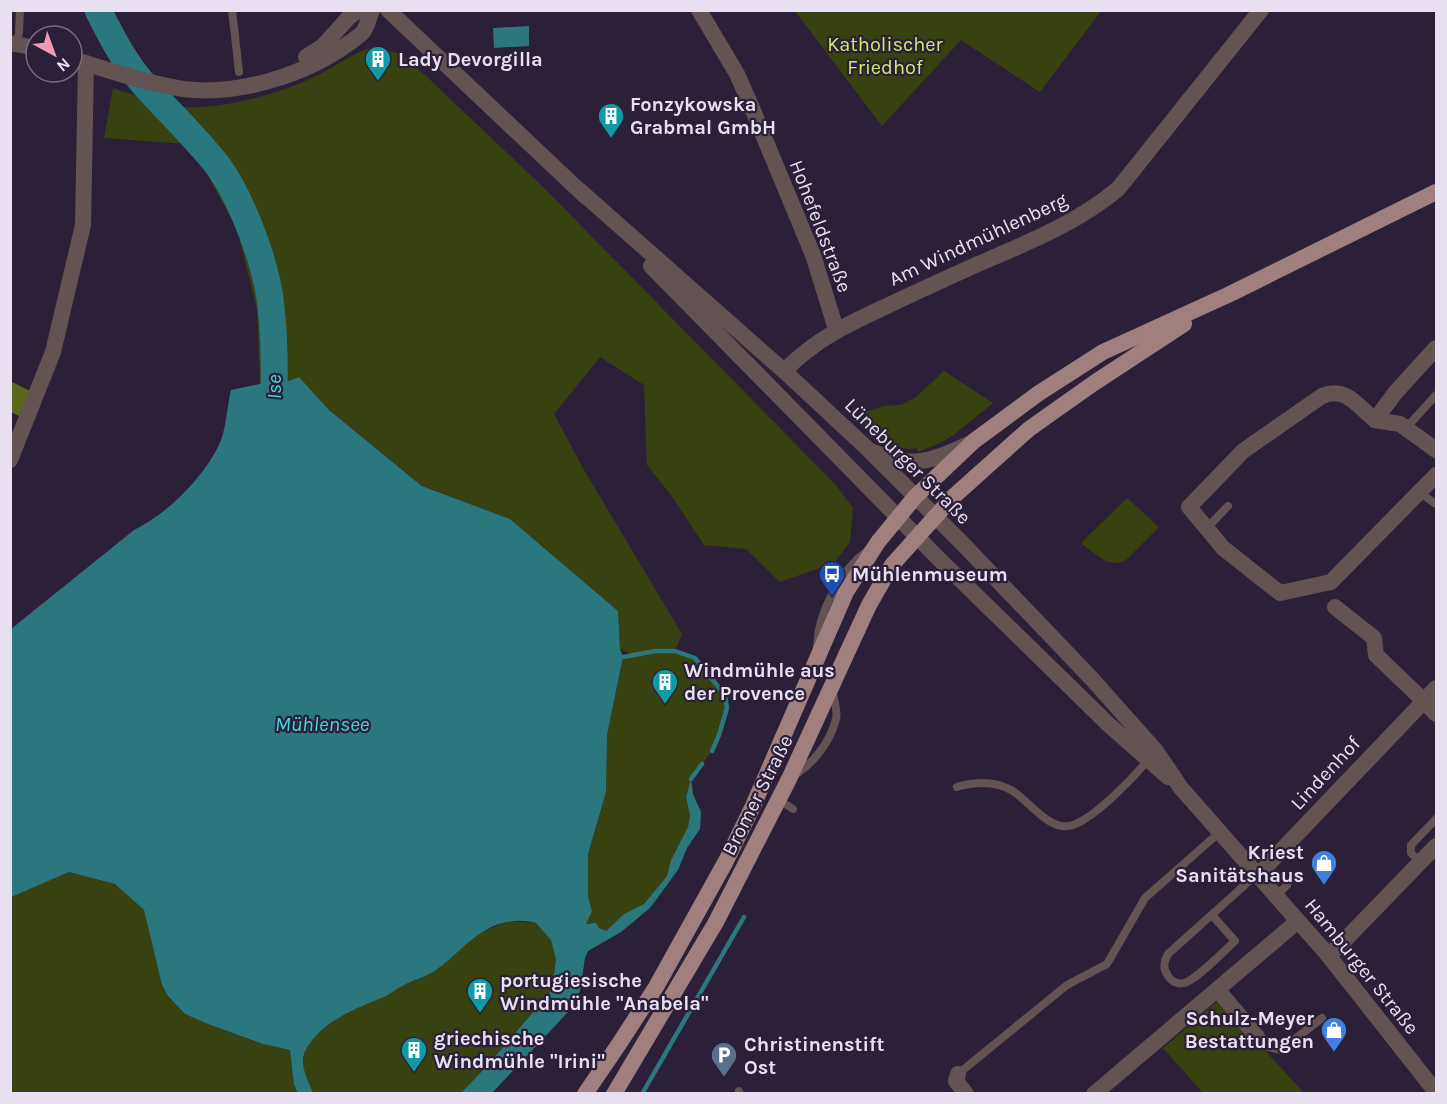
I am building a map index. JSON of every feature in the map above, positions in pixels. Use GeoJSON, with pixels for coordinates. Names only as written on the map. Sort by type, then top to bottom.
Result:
{"type":"FeatureCollection","features":[{"type":"Feature","properties":{"kind":"main road"},"geometry":{"type":"LineString","coordinates":[[1230,294],[1437,192]]}},
{"type":"Feature","properties":{"kind":"main road","name":"Bromer Straße"},"geometry":{"type":"LineString","coordinates":[[585,1094],[650,996],[699,912],[753,806],[846,592],[878,542],[898,516],[975,441],[1039,393],[1103,352],[1230,294]]}},
{"type":"Feature","properties":{"kind":"main road","name":"Bromer Straße"},"geometry":{"type":"LineString","coordinates":[[614,1094],[786,804],[789,779],[869,605],[892,565],[935,517],[997,456],[1029,429],[1094,383],[1230,294]]}},
{"type":"Feature","properties":{"kind":"street"},"geometry":{"type":"LineString","coordinates":[[266,81],[323,46],[349,17],[359,10]]}},
{"type":"Feature","properties":{"kind":"street"},"geometry":{"type":"LineString","coordinates":[[84,62],[185,89],[211,89],[266,81],[312,66],[341,48],[364,32],[372,10]]}},
{"type":"Feature","properties":{"kind":"street","name":"Lüneburger Straße"},"geometry":{"type":"LineString","coordinates":[[388,10],[579,190],[784,371],[869,450],[1092,679],[1152,756],[1207,815]]}},
{"type":"Feature","properties":{"kind":"street","name":"Hohefeldstraße"},"geometry":{"type":"LineString","coordinates":[[699,10],[737,74],[752,108],[813,255],[836,329]]}},
{"type":"Feature","properties":{"kind":"street","name":"Am Windmühlenberg"},"geometry":{"type":"LineString","coordinates":[[784,371],[807,350],[836,329],[1054,232],[1104,200],[1118,189],[1261,10]]}},
{"type":"Feature","properties":{"kind":"street"},"geometry":{"type":"LineString","coordinates":[[10,460],[53,352],[83,225],[80,84]]}},
{"type":"Feature","properties":{"kind":"street","name":"Lüneburger Straße"},"geometry":{"type":"LineString","coordinates":[[579,190],[691,308],[1061,679],[1152,756]]}},
{"type":"Feature","properties":{"kind":"street"},"geometry":{"type":"LineString","coordinates":[[1375,420],[1395,393],[1437,348]]}},
{"type":"Feature","properties":{"kind":"street"},"geometry":{"type":"LineString","coordinates":[[1437,450],[1400,424],[1375,420],[1345,393],[1333,392],[1322,396],[1243,451],[1189,507],[1223,548],[1280,592],[1331,582],[1437,475]]}},
{"type":"Feature","properties":{"kind":"street"},"geometry":{"type":"LineString","coordinates":[[869,450],[884,457],[916,462],[934,459],[975,441]]}},
{"type":"Feature","properties":{"kind":"street"},"geometry":{"type":"LineString","coordinates":[[1335,607],[1374,638],[1376,655],[1437,714]]}},
{"type":"Feature","properties":{"kind":"street","name":"Lindenhof"},"geometry":{"type":"LineString","coordinates":[[1258,875],[1363,758],[1437,688]]}},
{"type":"Feature","properties":{"kind":"street","name":"Hamburger Straße"},"geometry":{"type":"LineString","coordinates":[[1207,815],[1258,875],[1281,891],[1298,921],[1328,955],[1437,1092]]}},
{"type":"Feature","properties":{"kind":"street"},"geometry":{"type":"LineString","coordinates":[[1328,955],[1437,846]]}},
{"type":"Feature","properties":{"kind":"street"},"geometry":{"type":"LineString","coordinates":[[1094,1094],[1298,921]]}},
{"type":"Feature","properties":{"kind":"street"},"geometry":{"type":"LineString","coordinates":[[1218,990],[1258,1038]]}},
{"type":"Feature","properties":{"kind":"street"},"geometry":{"type":"LineString","coordinates":[[958,1074],[956,1081],[966,1094]]}},
{"type":"Feature","properties":{"kind":"lane"},"geometry":{"type":"LineString","coordinates":[[13,44],[19,33],[20,10]]}},
{"type":"Feature","properties":{"kind":"lane"},"geometry":{"type":"LineString","coordinates":[[232,10],[238,72]]}},
{"type":"Feature","properties":{"kind":"lane"},"geometry":{"type":"LineString","coordinates":[[1406,428],[1437,395]]}},
{"type":"Feature","properties":{"kind":"lane"},"geometry":{"type":"LineString","coordinates":[[1420,493],[1437,504]]}},
{"type":"Feature","properties":{"kind":"lane"},"geometry":{"type":"LineString","coordinates":[[1207,528],[1227,506]]}},
{"type":"Feature","properties":{"kind":"lane"},"geometry":{"type":"LineString","coordinates":[[957,787],[971,783],[990,784],[1010,789],[1051,822],[1061,826],[1072,825],[1095,812],[1152,756]]}},
{"type":"Feature","properties":{"kind":"lane"},"geometry":{"type":"LineString","coordinates":[[1420,862],[1411,854],[1411,845],[1437,819]]}},
{"type":"Feature","properties":{"kind":"lane"},"geometry":{"type":"LineString","coordinates":[[958,1074],[1067,985],[1107,964],[1145,898],[1221,831]]}},
{"type":"Feature","properties":{"kind":"lane"},"geometry":{"type":"LineString","coordinates":[[1212,915],[1235,941],[1192,980],[1183,984],[1175,982],[1164,970],[1164,961],[1168,954],[1212,915],[1258,875]]}},
{"type":"Feature","properties":{"kind":"lane"},"geometry":{"type":"LineString","coordinates":[[1258,1038],[1268,1047],[1281,1050],[1322,1018]]}},
{"type":"Feature","properties":{"kind":"green space","name":"Katholischer Friedhof"},"geometry":{"type":"Polygon","coordinates":[[[795,11],[1101,11],[1040,92],[961,40],[882,126],[795,11]]]}},
{"type":"Feature","properties":{"kind":"green space"},"geometry":{"type":"Polygon","coordinates":[[[373,47],[400,54],[426,76],[544,188],[835,484],[853,508],[850,542],[834,563],[780,582],[746,549],[704,545],[671,495],[647,465],[644,385],[600,357],[554,414],[584,470],[682,634],[677,647],[668,651],[695,658],[725,695],[727,708],[712,751],[691,779],[686,797],[690,816],[688,827],[671,860],[667,876],[644,904],[624,914],[606,931],[556,959],[552,990],[461,1093],[11,1093],[10,897],[69,872],[115,884],[144,910],[162,985],[168,996],[185,1014],[263,1044],[290,1050],[294,1084],[304,1073],[303,1062],[306,1047],[320,1032],[337,1019],[366,1003],[386,996],[403,985],[434,971],[478,933],[509,921],[536,923],[592,911],[588,896],[588,854],[606,792],[607,735],[623,657],[633,655],[620,649],[618,611],[510,519],[423,486],[329,410],[299,377],[275,386],[260,384],[257,309],[237,229],[206,172],[186,144],[104,138],[113,88],[166,105],[215,106],[252,99],[287,88],[373,47]]]}},
{"type":"Feature","properties":{"kind":"green space"},"geometry":{"type":"Polygon","coordinates":[[[944,371],[993,403],[940,443],[918,452],[917,448],[899,447],[882,440],[854,416],[884,406],[901,405],[916,397],[944,371]]]}},
{"type":"Feature","properties":{"kind":"green space"},"geometry":{"type":"Polygon","coordinates":[[[10,381],[30,391],[19,416],[11,412],[10,381]]]}},
{"type":"Feature","properties":{"kind":"green space"},"geometry":{"type":"Polygon","coordinates":[[[1127,498],[1159,527],[1126,560],[1113,563],[1081,543],[1127,498]]]}},
{"type":"Feature","properties":{"kind":"green space"},"geometry":{"type":"Polygon","coordinates":[[[1219,1000],[1304,1093],[1203,1093],[1163,1048],[1219,1000]]]}},
{"type":"Feature","properties":{"kind":"water"},"geometry":{"type":"Polygon","coordinates":[[[529,26],[529,46],[494,48],[493,28],[529,26]]]}},
{"type":"Feature","properties":{"kind":"water","name":"Mühlensee"},"geometry":{"type":"Polygon","coordinates":[[[299,377],[329,410],[422,486],[510,519],[618,611],[620,649],[623,657],[607,735],[606,792],[588,854],[588,896],[592,911],[586,924],[596,923],[599,928],[606,931],[624,914],[644,904],[667,876],[671,860],[688,827],[690,816],[686,797],[691,779],[693,794],[701,812],[700,829],[687,848],[678,870],[650,908],[621,932],[588,951],[580,991],[570,1010],[492,1093],[461,1093],[552,990],[556,959],[551,940],[536,923],[513,921],[489,928],[472,939],[433,972],[332,1022],[315,1037],[303,1058],[304,1070],[313,1093],[298,1094],[294,1084],[290,1050],[263,1044],[185,1014],[168,996],[162,985],[144,910],[115,884],[69,872],[11,897],[11,629],[134,530],[159,515],[183,494],[204,470],[219,445],[225,426],[231,390],[260,384],[275,386],[299,377]]]}},
{"type":"Feature","properties":{"kind":"waterway","name":"Ise"},"geometry":{"type":"LineString","coordinates":[[98,10],[132,70],[218,166],[244,214],[259,253],[269,290],[274,364],[273,421]]}},
{"type":"Feature","properties":{"kind":"waterway"},"geometry":{"type":"LineString","coordinates":[[623,657],[656,651],[675,651],[695,658],[725,695],[727,708],[712,751]]}},
{"type":"Feature","properties":{"kind":"waterway"},"geometry":{"type":"LineString","coordinates":[[691,779],[702,764]]}},
{"type":"Feature","properties":{"kind":"waterway"},"geometry":{"type":"LineString","coordinates":[[642,1094],[744,917]]}},
{"type":"Feature","properties":{"kind":"place","name":"Lady Devorgilla"},"geometry":{"type":"Point","coordinates":[378,82]}},
{"type":"Feature","properties":{"kind":"place","name":"Fonzykowska Grabmal GmbH"},"geometry":{"type":"Point","coordinates":[611,139]}},
{"type":"Feature","properties":{"kind":"place","name":"Mühlenmuseum"},"geometry":{"type":"Point","coordinates":[832,597]}},
{"type":"Feature","properties":{"kind":"place","name":"Windmühle aus der Provence"},"geometry":{"type":"Point","coordinates":[665,705]}},
{"type":"Feature","properties":{"kind":"place","name":"Kriest Sanitätshaus"},"geometry":{"type":"Point","coordinates":[1324,886]}},
{"type":"Feature","properties":{"kind":"place","name":"portugiesische Windmühle \"Anabela\""},"geometry":{"type":"Point","coordinates":[480,1014]}},
{"type":"Feature","properties":{"kind":"place","name":"Schulz-Meyer Bestattungen"},"geometry":{"type":"Point","coordinates":[1334,1053]}},
{"type":"Feature","properties":{"kind":"place","name":"griechische Windmühle \"Irini\""},"geometry":{"type":"Point","coordinates":[414,1073]}},
{"type":"Feature","properties":{"kind":"place","name":"Christinenstift Ost"},"geometry":{"type":"Point","coordinates":[724,1078]}}]}
